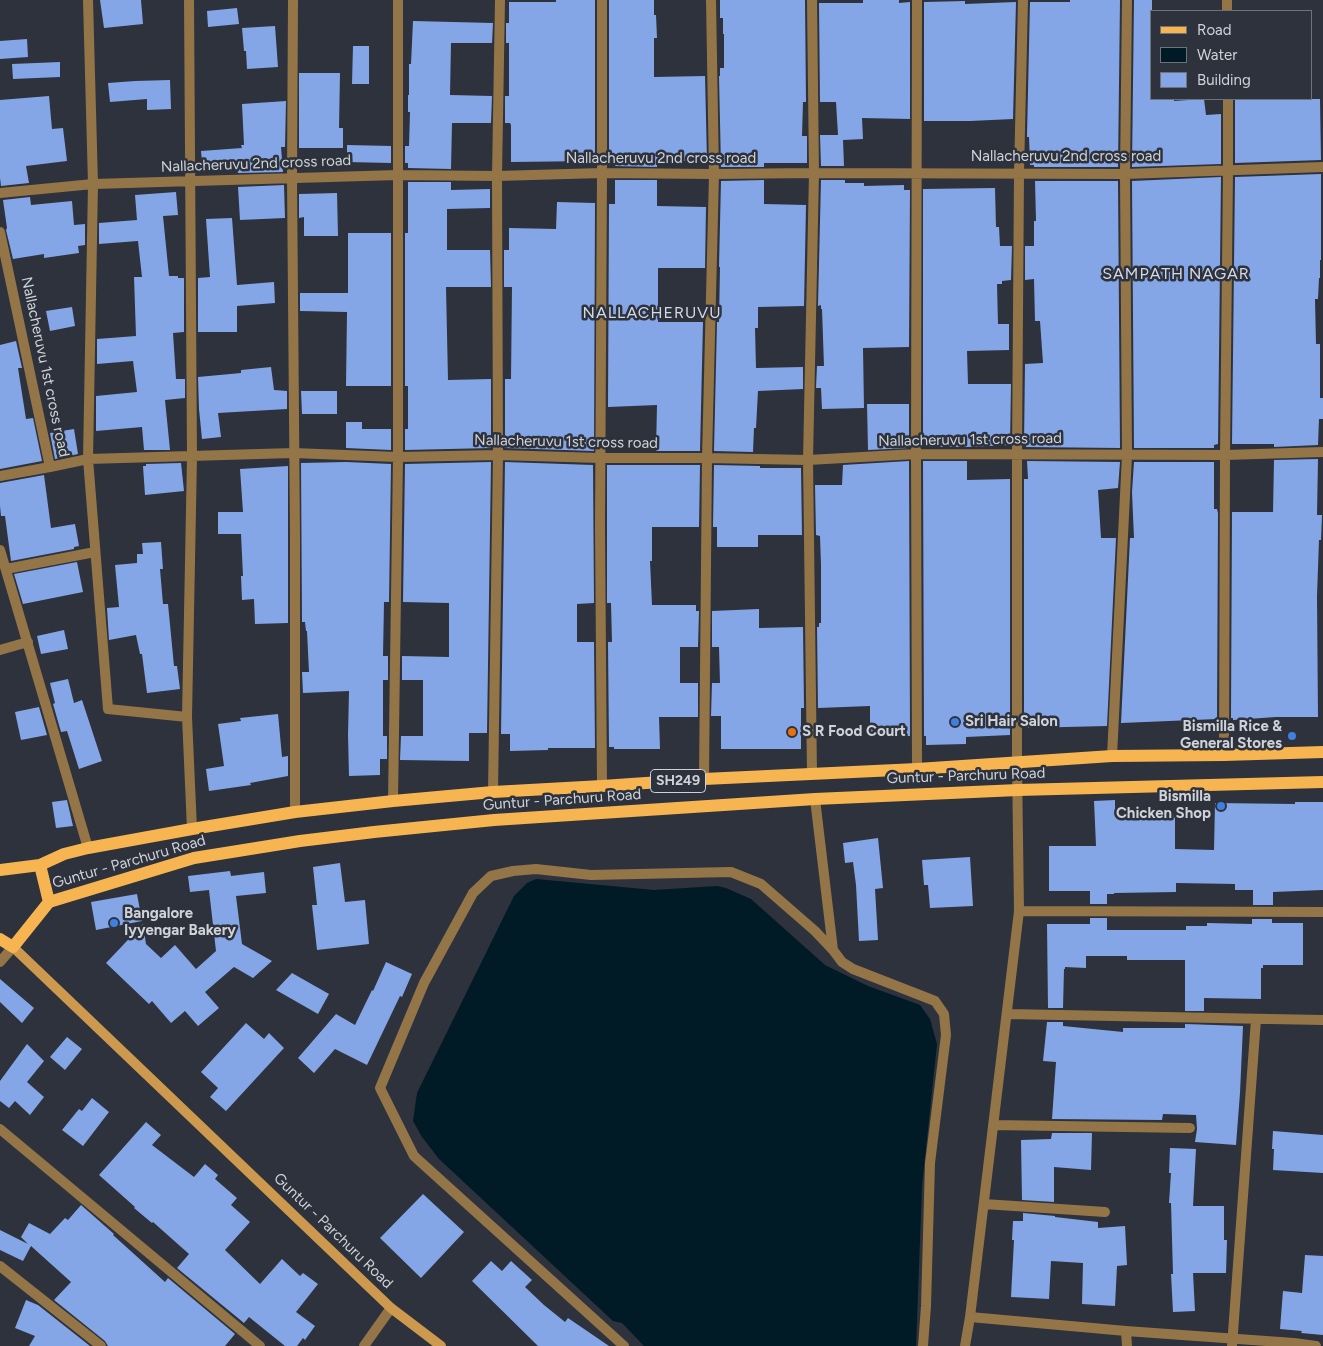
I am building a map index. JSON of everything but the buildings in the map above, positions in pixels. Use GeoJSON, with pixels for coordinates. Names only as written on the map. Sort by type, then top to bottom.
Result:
{"type":"FeatureCollection","features":[{"type":"Feature","properties":{"kind":"main road","name":"Guntur - Parchuru Road"},"geometry":{"type":"LineString","coordinates":[[0,870],[40,864],[64,854],[88,848],[295,812],[493,792],[704,779],[917,769],[1112,756],[1323,752]]}},
{"type":"Feature","properties":{"kind":"main road","name":"Guntur - Parchuru Road"},"geometry":{"type":"LineString","coordinates":[[0,939],[13,947],[49,902],[194,858],[300,841],[374,832],[494,820],[815,799],[1018,790],[1323,782]]}},
{"type":"Feature","properties":{"kind":"main road"},"geometry":{"type":"LineString","coordinates":[[40,864],[49,902]]}},
{"type":"Feature","properties":{"kind":"street"},"geometry":{"type":"LineString","coordinates":[[88,0],[93,184],[88,459],[108,709],[187,717]]}},
{"type":"Feature","properties":{"kind":"street"},"geometry":{"type":"LineString","coordinates":[[189,0],[192,457],[187,717],[192,829]]}},
{"type":"Feature","properties":{"kind":"street"},"geometry":{"type":"LineString","coordinates":[[293,0],[295,812]]}},
{"type":"Feature","properties":{"kind":"street"},"geometry":{"type":"LineString","coordinates":[[393,801],[398,457],[398,0]]}},
{"type":"Feature","properties":{"kind":"street"},"geometry":{"type":"LineString","coordinates":[[493,792],[498,455],[497,176],[500,0]]}},
{"type":"Feature","properties":{"kind":"street"},"geometry":{"type":"LineString","coordinates":[[602,0],[600,458],[602,786]]}},
{"type":"Feature","properties":{"kind":"street"},"geometry":{"type":"LineString","coordinates":[[704,779],[706,458],[714,174],[711,0]]}},
{"type":"Feature","properties":{"kind":"street"},"geometry":{"type":"LineString","coordinates":[[812,0],[814,173],[808,460],[812,774]]}},
{"type":"Feature","properties":{"kind":"street"},"geometry":{"type":"LineString","coordinates":[[917,0],[917,769]]}},
{"type":"Feature","properties":{"kind":"street"},"geometry":{"type":"LineString","coordinates":[[965,1346],[1019,911],[1017,454],[1019,173],[1023,0]]}},
{"type":"Feature","properties":{"kind":"street"},"geometry":{"type":"LineString","coordinates":[[1112,756],[1127,455],[1126,0]]}},
{"type":"Feature","properties":{"kind":"street"},"geometry":{"type":"LineString","coordinates":[[1224,755],[1224,455],[1228,100]]}},
{"type":"Feature","properties":{"kind":"street","name":"Nallacheruvu 2nd cross road"},"geometry":{"type":"LineString","coordinates":[[0,193],[93,184],[398,175],[497,176],[602,173],[916,172],[1125,174],[1323,167]]}},
{"type":"Feature","properties":{"kind":"street","name":"Nallacheruvu 1st cross road"},"geometry":{"type":"LineString","coordinates":[[0,232],[50,467],[88,459],[293,453],[398,457],[498,455],[808,460],[916,454],[1224,455],[1323,452]]}},
{"type":"Feature","properties":{"kind":"street"},"geometry":{"type":"LineString","coordinates":[[0,476],[50,467]]}},
{"type":"Feature","properties":{"kind":"street"},"geometry":{"type":"LineString","coordinates":[[0,550],[88,848]]}},
{"type":"Feature","properties":{"kind":"street"},"geometry":{"type":"LineString","coordinates":[[6,569],[95,552]]}},
{"type":"Feature","properties":{"kind":"street"},"geometry":{"type":"LineString","coordinates":[[0,650],[28,642]]}},
{"type":"Feature","properties":{"kind":"street"},"geometry":{"type":"LineString","coordinates":[[815,799],[833,950]]}},
{"type":"Feature","properties":{"kind":"street"},"geometry":{"type":"LineString","coordinates":[[624,1346],[414,1156],[380,1088],[424,983],[473,893],[491,876],[513,871],[536,869],[592,875],[731,872],[761,884],[815,931],[842,962],[854,969],[935,1001],[944,1014],[946,1035],[930,1163],[923,1346]]}},
{"type":"Feature","properties":{"kind":"street"},"geometry":{"type":"LineString","coordinates":[[1019,911],[1323,912]]}},
{"type":"Feature","properties":{"kind":"street"},"geometry":{"type":"LineString","coordinates":[[0,962],[13,947]]}},
{"type":"Feature","properties":{"kind":"street","name":"Guntur - Parchuru Road"},"geometry":{"type":"LineString","coordinates":[[13,947],[391,1308],[441,1346]]}},
{"type":"Feature","properties":{"kind":"street"},"geometry":{"type":"LineString","coordinates":[[1007,1014],[1323,1020]]}},
{"type":"Feature","properties":{"kind":"street"},"geometry":{"type":"LineString","coordinates":[[1232,1342],[1256,1019]]}},
{"type":"Feature","properties":{"kind":"street"},"geometry":{"type":"LineString","coordinates":[[993,1125],[1190,1128]]}},
{"type":"Feature","properties":{"kind":"street"},"geometry":{"type":"LineString","coordinates":[[0,1129],[260,1346]]}},
{"type":"Feature","properties":{"kind":"street"},"geometry":{"type":"LineString","coordinates":[[984,1204],[1105,1212]]}},
{"type":"Feature","properties":{"kind":"street"},"geometry":{"type":"LineString","coordinates":[[0,1266],[101,1346]]}},
{"type":"Feature","properties":{"kind":"street"},"geometry":{"type":"LineString","coordinates":[[364,1346],[391,1308]]}},
{"type":"Feature","properties":{"kind":"street"},"geometry":{"type":"LineString","coordinates":[[970,1317],[1232,1342],[1316,1346]]}},
{"type":"Feature","properties":{"kind":"street"},"geometry":{"type":"LineString","coordinates":[[1126,1331],[1126,1346]]}},
{"type":"Feature","properties":{"kind":"water"},"geometry":{"type":"Polygon","coordinates":[[[536,879],[654,890],[717,886],[726,888],[751,899],[825,965],[868,986],[920,1005],[930,1019],[937,1044],[922,1186],[916,1346],[644,1346],[622,1323],[613,1321],[439,1159],[422,1137],[413,1121],[417,1093],[514,896],[527,883],[536,879]]]}},
{"type":"Feature","properties":{"kind":"place","name":"Sri Hair Salon"},"geometry":{"type":"Point","coordinates":[955,722]}},
{"type":"Feature","properties":{"kind":"place","name":"S R Food Court"},"geometry":{"type":"Point","coordinates":[792,732]}},
{"type":"Feature","properties":{"kind":"place","name":"Bismilla Rice & General Stores"},"geometry":{"type":"Point","coordinates":[1292,736]}},
{"type":"Feature","properties":{"kind":"place","name":"Bismilla Chicken Shop"},"geometry":{"type":"Point","coordinates":[1221,806]}},
{"type":"Feature","properties":{"kind":"place","name":"Bangalore Iyyengar Bakery"},"geometry":{"type":"Point","coordinates":[114,923]}},
{"type":"Feature","properties":{"kind":"district","name":"SAMPATH NAGAR"},"geometry":{"type":"Point","coordinates":[1176,274]}},
{"type":"Feature","properties":{"kind":"district","name":"NALLACHERUVU"},"geometry":{"type":"Point","coordinates":[652,313]}}]}
